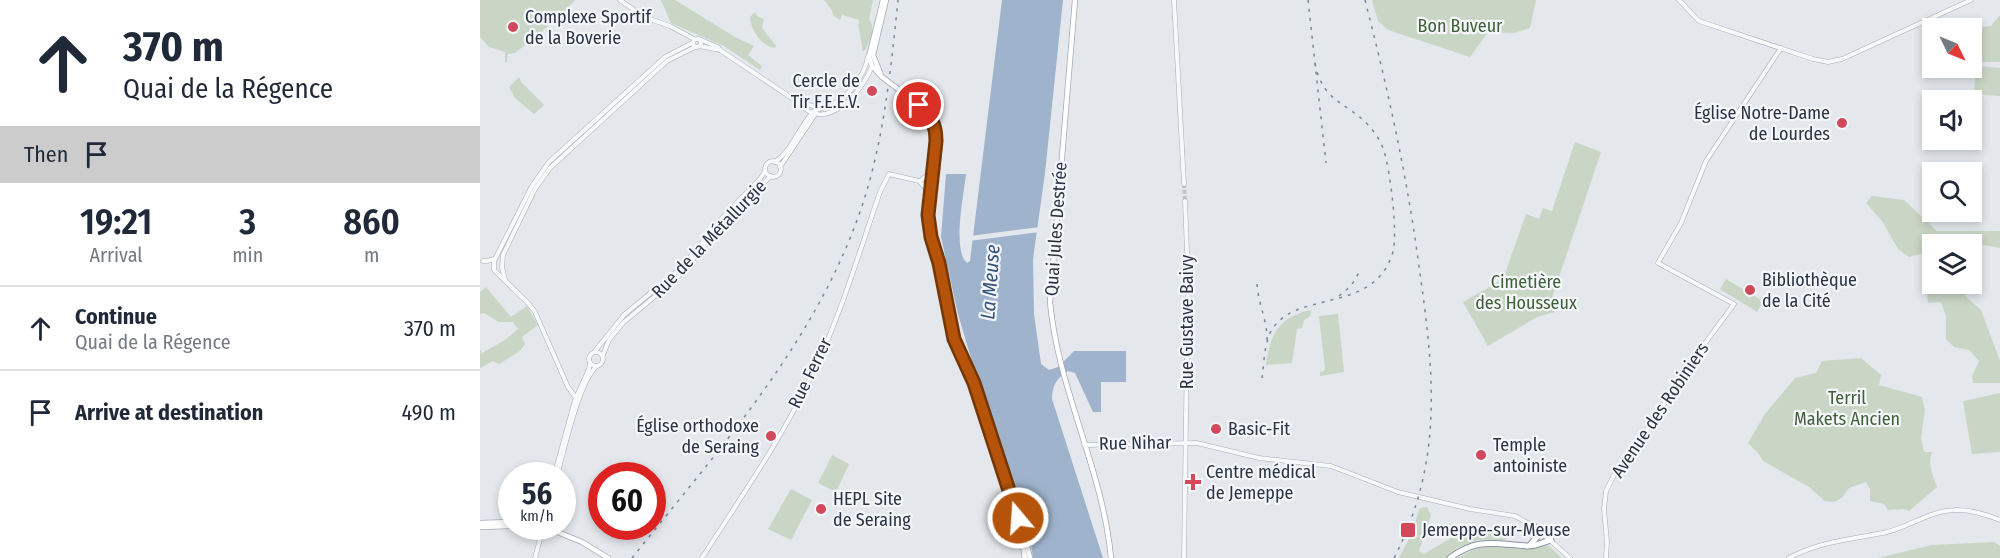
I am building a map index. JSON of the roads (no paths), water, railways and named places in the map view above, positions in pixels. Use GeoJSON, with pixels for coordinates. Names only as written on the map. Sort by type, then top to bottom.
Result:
{"type":"FeatureCollection","features":[{"type":"Feature","properties":{"kind":"highway"},"geometry":{"type":"LineString","coordinates":[[1529,546],[1536,541],[1535,526]]}},
{"type":"Feature","properties":{"kind":"highway"},"geometry":{"type":"LineString","coordinates":[[1450,558],[1462,549],[1484,543],[1529,546],[1551,540]]}},
{"type":"Feature","properties":{"kind":"main road"},"geometry":{"type":"LineString","coordinates":[[884,0],[869,57],[872,66],[881,76],[926,111],[936,134],[929,230],[939,263],[955,342],[974,383],[1019,523],[1025,558]]}},
{"type":"Feature","properties":{"kind":"main road","name":"Quai Jules Destrée"},"geometry":{"type":"LineString","coordinates":[[1075,0],[1050,287],[1051,316],[1064,373],[1101,502],[1111,558]]}},
{"type":"Feature","properties":{"kind":"main road"},"geometry":{"type":"LineString","coordinates":[[872,47],[874,60],[881,76]]}},
{"type":"Feature","properties":{"kind":"main road"},"geometry":{"type":"LineString","coordinates":[[1019,523],[1022,526],[1030,558]]}},
{"type":"Feature","properties":{"kind":"main road"},"geometry":{"type":"LineString","coordinates":[[480,525],[498,524]]}},
{"type":"Feature","properties":{"kind":"main road"},"geometry":{"type":"LineString","coordinates":[[576,539],[608,558]]}},
{"type":"Feature","properties":{"kind":"street"},"geometry":{"type":"LineString","coordinates":[[620,0],[644,17],[677,30],[696,43],[718,47],[803,108],[817,113],[840,108],[865,81],[874,75],[881,76]]}},
{"type":"Feature","properties":{"kind":"street"},"geometry":{"type":"LineString","coordinates":[[1174,0],[1184,184]]}},
{"type":"Feature","properties":{"kind":"street"},"geometry":{"type":"LineString","coordinates":[[1679,0],[1699,21],[1818,61],[1838,60],[1971,0]]}},
{"type":"Feature","properties":{"kind":"street"},"geometry":{"type":"LineString","coordinates":[[560,462],[578,399],[568,387],[532,308],[494,270],[496,258],[532,186],[549,162],[665,57],[696,43]]}},
{"type":"Feature","properties":{"kind":"street"},"geometry":{"type":"LineString","coordinates":[[507,283],[502,270],[503,255],[535,189],[547,171],[669,59],[696,43]]}},
{"type":"Feature","properties":{"kind":"street"},"geometry":{"type":"LineString","coordinates":[[817,113],[822,108],[836,102],[852,87],[865,69],[872,47]]}},
{"type":"Feature","properties":{"kind":"street","name":"Avenue des Robiniers"},"geometry":{"type":"LineString","coordinates":[[1606,558],[1608,546],[1604,494],[1616,472],[1734,304],[1658,262],[1681,223],[1706,161],[1781,48]]}},
{"type":"Feature","properties":{"kind":"street"},"geometry":{"type":"LineString","coordinates":[[865,81],[872,66]]}},
{"type":"Feature","properties":{"kind":"street"},"geometry":{"type":"LineString","coordinates":[[799,103],[822,108]]}},
{"type":"Feature","properties":{"kind":"street","name":"Rue de la Métallurgie"},"geometry":{"type":"LineString","coordinates":[[578,399],[589,370],[590,355],[624,315],[682,267],[724,216],[763,176],[768,163],[775,162],[791,146],[817,113]]}},
{"type":"Feature","properties":{"kind":"street","name":"Rue de la Métallurgie"},"geometry":{"type":"LineString","coordinates":[[578,399],[592,372],[603,362],[606,344],[624,322],[677,278],[733,212],[771,177],[777,175],[780,167],[817,113]]}},
{"type":"Feature","properties":{"kind":"street","name":"Rue de la Métallurgie"},"geometry":{"type":"LineString","coordinates":[[775,162],[780,167]]}},
{"type":"Feature","properties":{"kind":"street","name":"Rue de la Métallurgie"},"geometry":{"type":"LineString","coordinates":[[765,171],[771,177]]}},
{"type":"Feature","properties":{"kind":"street"},"geometry":{"type":"LineString","coordinates":[[930,193],[919,182],[932,171]]}},
{"type":"Feature","properties":{"kind":"street","name":"Rue Ferrer"},"geometry":{"type":"LineString","coordinates":[[702,558],[765,460],[808,384],[841,307],[880,192],[889,174],[919,182]]}},
{"type":"Feature","properties":{"kind":"street","name":"Rue Gustave Baivy"},"geometry":{"type":"LineString","coordinates":[[1184,558],[1188,276],[1185,201]]}},
{"type":"Feature","properties":{"kind":"street"},"geometry":{"type":"LineString","coordinates":[[483,261],[496,258]]}},
{"type":"Feature","properties":{"kind":"street"},"geometry":{"type":"LineString","coordinates":[[595,351],[603,356]]}},
{"type":"Feature","properties":{"kind":"street"},"geometry":{"type":"LineString","coordinates":[[590,363],[597,366]]}},
{"type":"Feature","properties":{"kind":"street","name":"Rue Nihar"},"geometry":{"type":"LineString","coordinates":[[1084,445],[1186,442],[1214,446],[1259,458],[1335,467],[1398,492],[1520,519],[1535,526],[1570,557]]}},
{"type":"Feature","properties":{"kind":"street"},"geometry":{"type":"LineString","coordinates":[[1789,558],[1806,550],[1867,534],[1884,532],[1948,510],[1969,511],[2000,520]]}},
{"type":"Feature","properties":{"kind":"street"},"geometry":{"type":"LineString","coordinates":[[535,558],[537,540]]}},
{"type":"Feature","properties":{"kind":"water","name":"La Meuse"},"geometry":{"type":"Polygon","coordinates":[[[1002,0],[1063,0],[1045,173],[1033,259],[1034,314],[1041,364],[1049,370],[1058,367],[1074,351],[1126,351],[1126,382],[1101,382],[1101,412],[1093,412],[1075,373],[1068,371],[1061,376],[1052,394],[1103,558],[1033,558],[1031,543],[989,419],[958,314],[941,237],[946,174],[966,174],[961,208],[960,246],[967,263],[970,261],[1002,0]]]}},
{"type":"Feature","properties":{"kind":"tunnel"},"geometry":{"type":"LineString","coordinates":[[1184,184],[1185,201]]}},
{"type":"Feature","properties":{"kind":"railway"},"geometry":{"type":"LineString","coordinates":[[632,558],[763,392],[819,303],[843,255],[862,206],[876,156],[889,78],[898,0]]}},
{"type":"Feature","properties":{"kind":"railway"},"geometry":{"type":"LineString","coordinates":[[1308,0],[1326,163]]}},
{"type":"Feature","properties":{"kind":"railway"},"geometry":{"type":"LineString","coordinates":[[1365,0],[1408,194],[1431,374],[1431,411],[1422,484],[1411,521],[1394,558]]}},
{"type":"Feature","properties":{"kind":"railway"},"geometry":{"type":"LineString","coordinates":[[1262,378],[1268,338],[1281,319],[1296,310],[1350,295],[1367,287],[1382,274],[1394,246],[1391,188],[1381,144],[1361,118],[1337,101],[1324,87],[1315,63]]}},
{"type":"Feature","properties":{"kind":"railway"},"geometry":{"type":"LineString","coordinates":[[1339,296],[1351,286],[1360,271]]}},
{"type":"Feature","properties":{"kind":"railway"},"geometry":{"type":"LineString","coordinates":[[1257,284],[1267,341]]}},
{"type":"Feature","properties":{"kind":"place","name":"Complexe Sportif de la Boverie"},"geometry":{"type":"Point","coordinates":[513,27]}},
{"type":"Feature","properties":{"kind":"place","name":"Cercle de Tir F.E.E.V."},"geometry":{"type":"Point","coordinates":[872,91]}},
{"type":"Feature","properties":{"kind":"place","name":"Église Notre-Dame de Lourdes"},"geometry":{"type":"Point","coordinates":[1842,123]}},
{"type":"Feature","properties":{"kind":"place","name":"Bibliothèque de la Cité"},"geometry":{"type":"Point","coordinates":[1750,290]}},
{"type":"Feature","properties":{"kind":"place","name":"Basic-Fit"},"geometry":{"type":"Point","coordinates":[1216,429]}},
{"type":"Feature","properties":{"kind":"place","name":"Église orthodoxe de Seraing"},"geometry":{"type":"Point","coordinates":[771,436]}},
{"type":"Feature","properties":{"kind":"place","name":"Temple antoiniste"},"geometry":{"type":"Point","coordinates":[1481,455]}},
{"type":"Feature","properties":{"kind":"place","name":"Centre médical de Jemeppe"},"geometry":{"type":"Point","coordinates":[1193,482]}},
{"type":"Feature","properties":{"kind":"place","name":"HEPL Site de Seraing"},"geometry":{"type":"Point","coordinates":[821,509]}},
{"type":"Feature","properties":{"kind":"place","name":"Jemeppe-sur-Meuse"},"geometry":{"type":"Point","coordinates":[1408,530]}},
{"type":"Feature","properties":{"kind":"park label","name":"Bon Buveur"},"geometry":{"type":"Point","coordinates":[1460,26]}},
{"type":"Feature","properties":{"kind":"park label","name":"Cimetière des Housseux"},"geometry":{"type":"Point","coordinates":[1526,292]}},
{"type":"Feature","properties":{"kind":"park label","name":"Terril Makets Ancien"},"geometry":{"type":"Point","coordinates":[1847,408]}}]}
